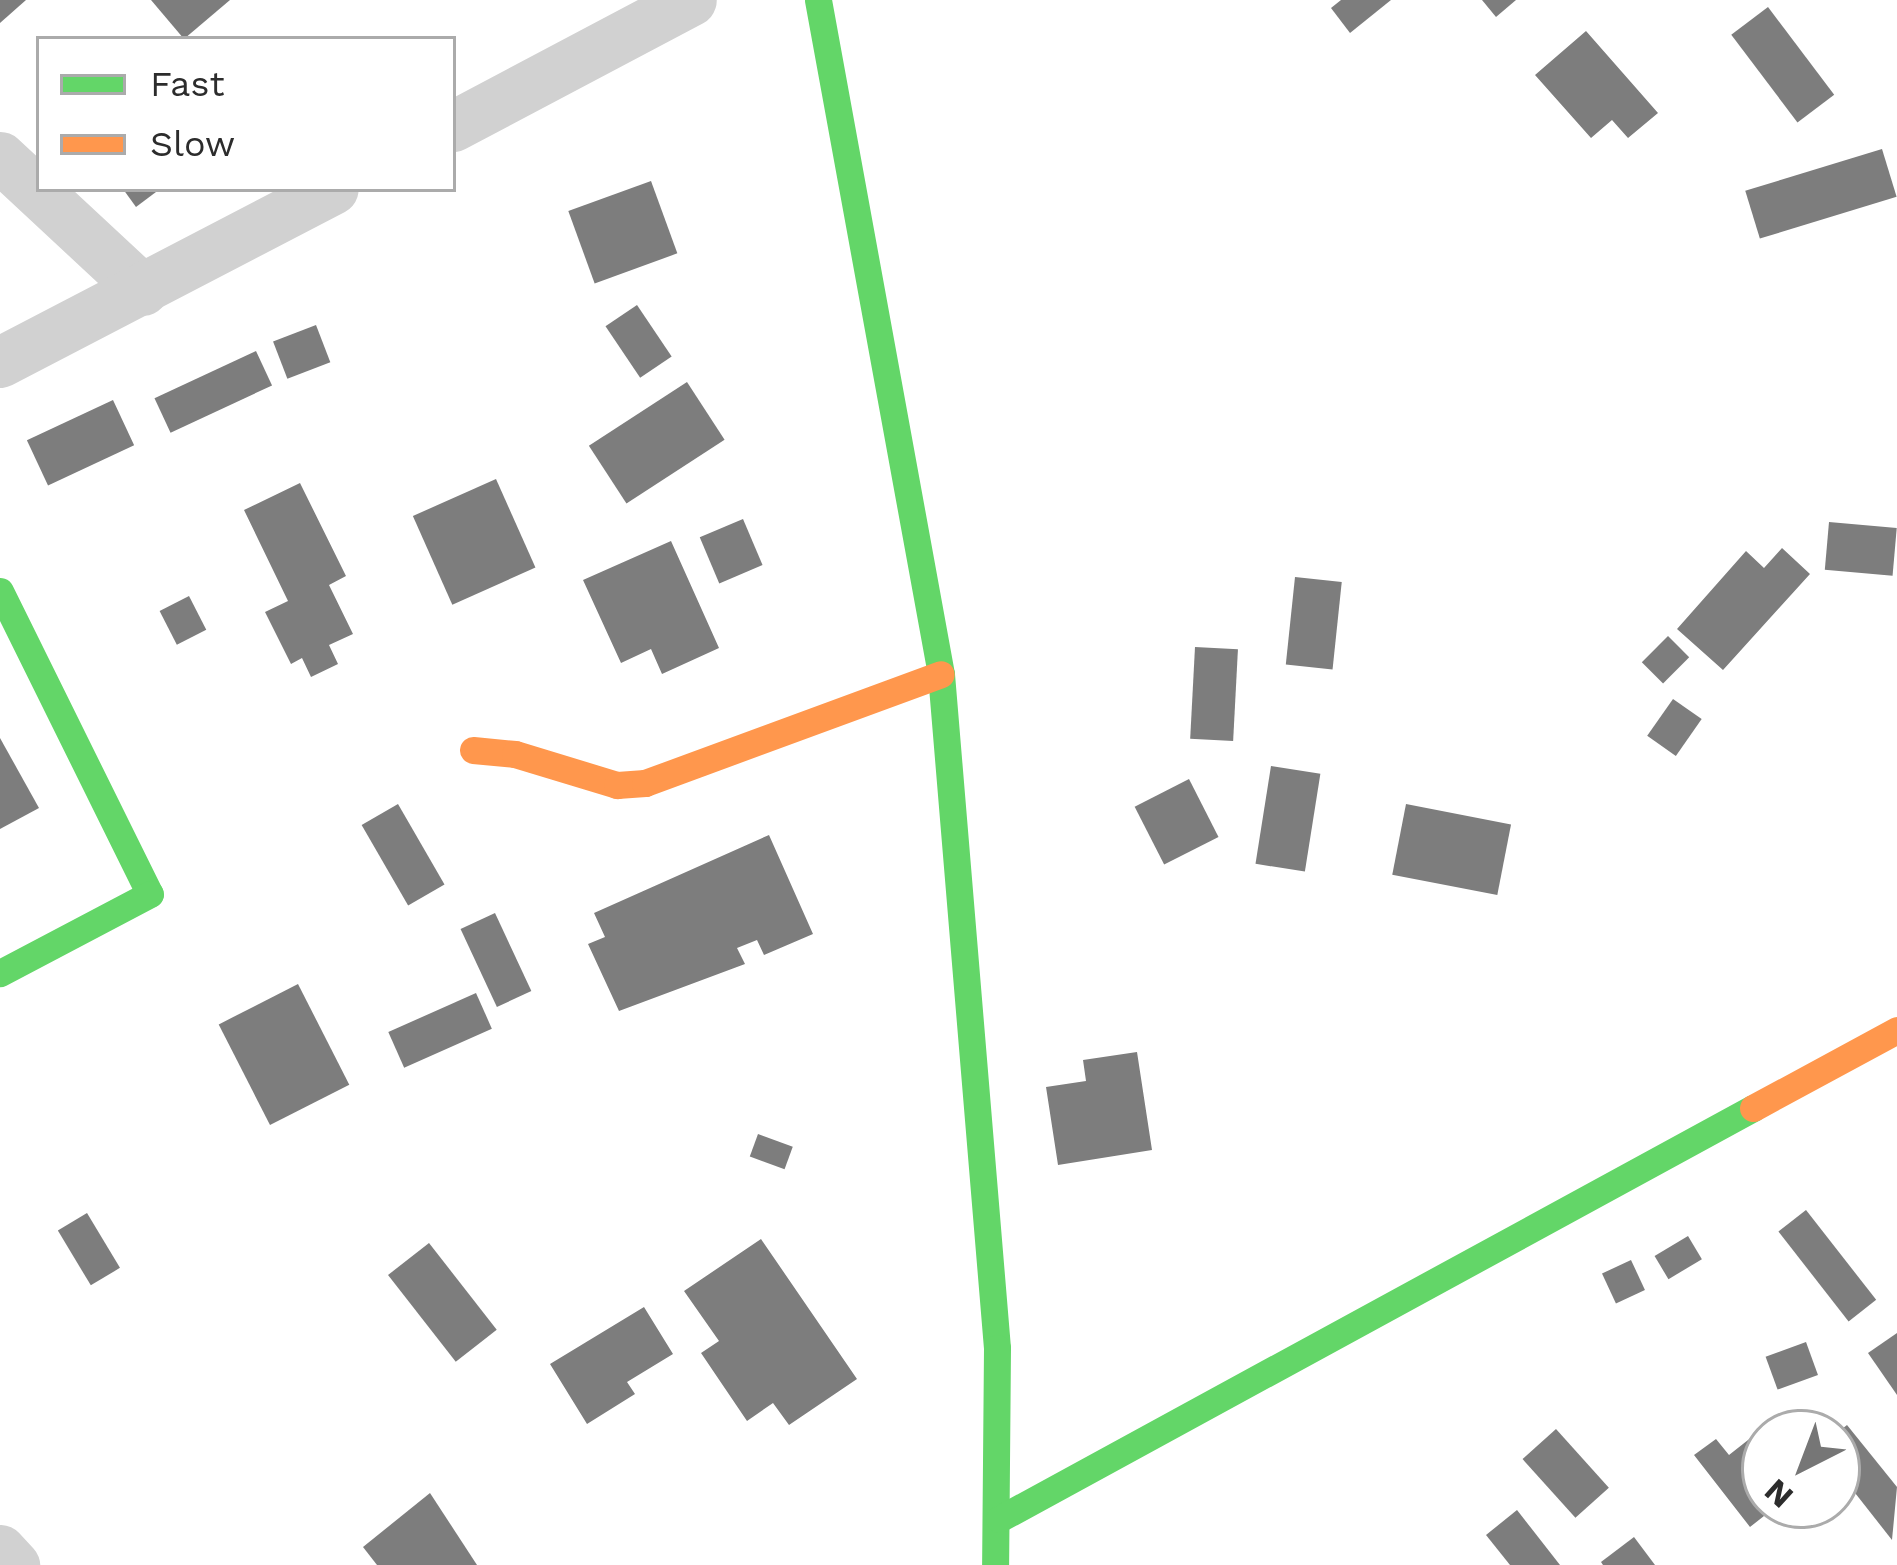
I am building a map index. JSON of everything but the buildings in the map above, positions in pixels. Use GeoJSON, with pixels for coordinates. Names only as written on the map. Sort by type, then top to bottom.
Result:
{"type":"FeatureCollection","features":[{"type":"Feature","properties":{"kind":"street"},"geometry":{"type":"LineString","coordinates":[[456,124],[691,0]]}},
{"type":"Feature","properties":{"kind":"street"},"geometry":{"type":"LineString","coordinates":[[818,0],[941,674],[997,1348],[995,1565]]}},
{"type":"Feature","properties":{"kind":"street"},"geometry":{"type":"LineString","coordinates":[[0,157],[36,191]]}},
{"type":"Feature","properties":{"kind":"street"},"geometry":{"type":"LineString","coordinates":[[37,192],[142,290]]}},
{"type":"Feature","properties":{"kind":"street"},"geometry":{"type":"LineString","coordinates":[[0,362],[327,192]]}},
{"type":"Feature","properties":{"kind":"street"},"geometry":{"type":"LineString","coordinates":[[0,591],[150,894],[0,973]]}},
{"type":"Feature","properties":{"kind":"street"},"geometry":{"type":"LineString","coordinates":[[473,750],[515,754],[617,785],[645,783],[941,674]]}},
{"type":"Feature","properties":{"kind":"street"},"geometry":{"type":"LineString","coordinates":[[999,1520],[1897,1030]]}},
{"type":"Feature","properties":{"kind":"street"},"geometry":{"type":"LineString","coordinates":[[0,1550],[14,1565]]}},
{"type":"Feature","properties":{"kind":"traffic: fast"},"geometry":{"type":"LineString","coordinates":[[818,0],[941,674],[997,1348],[995,1565]]}},
{"type":"Feature","properties":{"kind":"traffic: fast"},"geometry":{"type":"LineString","coordinates":[[0,591],[150,894],[0,973]]}},
{"type":"Feature","properties":{"kind":"traffic: fast"},"geometry":{"type":"LineString","coordinates":[[999,1519],[1753,1108]]}},
{"type":"Feature","properties":{"kind":"traffic: slow"},"geometry":{"type":"LineString","coordinates":[[473,750],[515,754],[617,785],[645,783],[941,674]]}},
{"type":"Feature","properties":{"kind":"traffic: slow"},"geometry":{"type":"LineString","coordinates":[[1753,1108],[1897,1030]]}}]}
